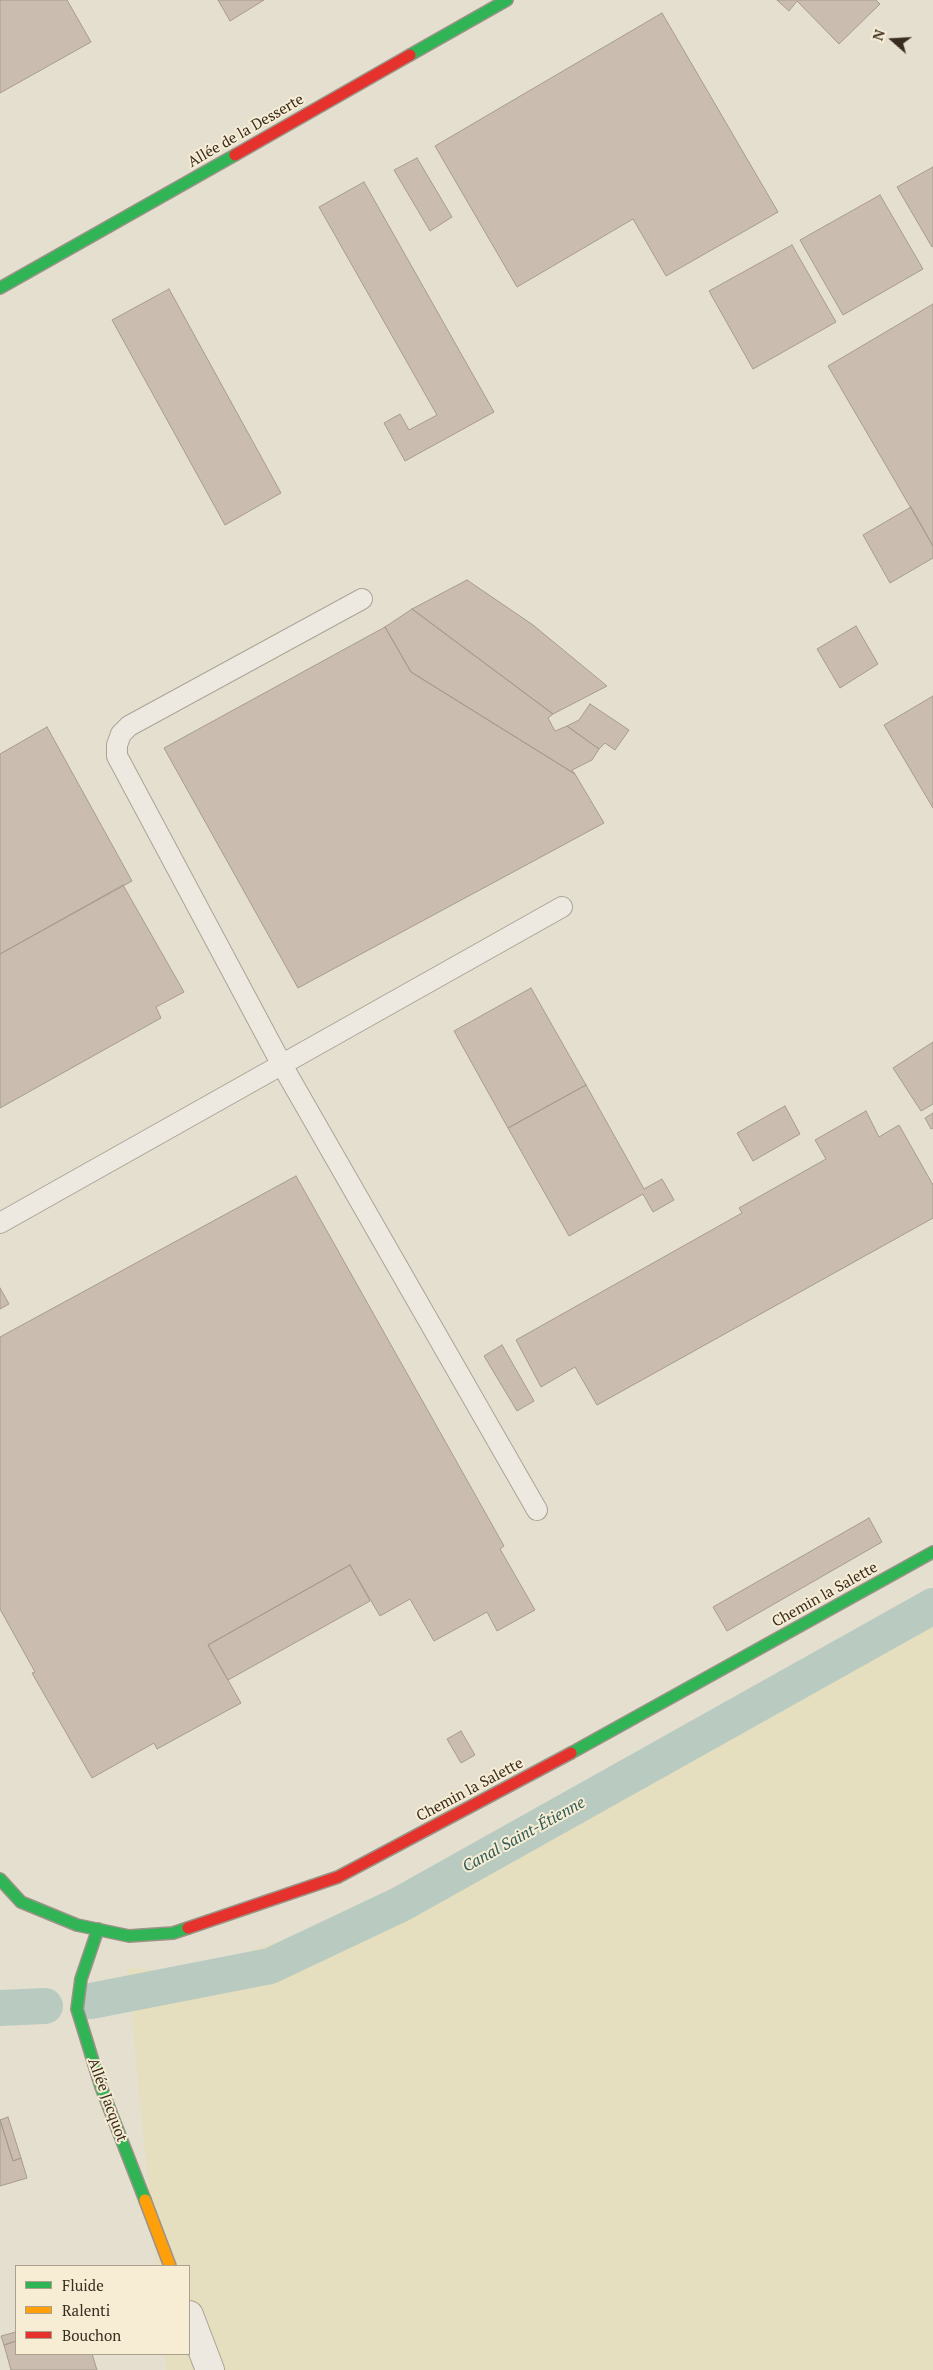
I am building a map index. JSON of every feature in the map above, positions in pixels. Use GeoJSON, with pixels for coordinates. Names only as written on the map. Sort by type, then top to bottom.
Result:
{"type":"FeatureCollection","features":[{"type":"Feature","properties":{"kind":"street","name":"Allée de la Desserte"},"geometry":{"type":"LineString","coordinates":[[0,288],[507,0]]}},
{"type":"Feature","properties":{"kind":"street","name":"Chemin la Salette"},"geometry":{"type":"LineString","coordinates":[[0,1879],[21,1902],[77,1925],[129,1936],[173,1932],[338,1877],[480,1803],[933,1552]]}},
{"type":"Feature","properties":{"kind":"street","name":"Allée Jacquot"},"geometry":{"type":"LineString","coordinates":[[98,1930],[81,1980],[77,2009],[100,2087],[170,2265]]}},
{"type":"Feature","properties":{"kind":"street"},"geometry":{"type":"LineString","coordinates":[[190,2318],[210,2370]]}},
{"type":"Feature","properties":{"kind":"lane"},"geometry":{"type":"LineString","coordinates":[[362,598],[129,726],[122,734],[117,745],[117,756],[282,1065],[537,1510]]}},
{"type":"Feature","properties":{"kind":"lane"},"geometry":{"type":"LineString","coordinates":[[0,1223],[562,908]]}},
{"type":"Feature","properties":{"kind":"shaded area"},"geometry":{"type":"Polygon","coordinates":[[[933,1593],[933,2370],[166,2370],[164,2355],[190,2355],[190,2265],[156,2265],[127,1967],[183,1973],[360,1915],[933,1593]]]}},
{"type":"Feature","properties":{"kind":"building"},"geometry":{"type":"Polygon","coordinates":[[[0,0],[67,0],[91,42],[0,93],[0,0]]]}},
{"type":"Feature","properties":{"kind":"building"},"geometry":{"type":"Polygon","coordinates":[[[218,0],[264,0],[230,21],[218,0]]]}},
{"type":"Feature","properties":{"kind":"building"},"geometry":{"type":"Polygon","coordinates":[[[777,0],[876,0],[880,4],[839,44],[797,1],[789,11],[777,0]]]}},
{"type":"Feature","properties":{"kind":"building"},"geometry":{"type":"Polygon","coordinates":[[[662,13],[778,212],[666,276],[633,219],[517,287],[435,146],[662,13]]]}},
{"type":"Feature","properties":{"kind":"building"},"geometry":{"type":"Polygon","coordinates":[[[417,158],[452,217],[430,231],[394,170],[417,158]]]}},
{"type":"Feature","properties":{"kind":"building"},"geometry":{"type":"Polygon","coordinates":[[[933,167],[933,246],[932,247],[897,187],[933,167]]]}},
{"type":"Feature","properties":{"kind":"building"},"geometry":{"type":"Polygon","coordinates":[[[364,182],[494,412],[405,461],[384,423],[400,414],[409,430],[437,415],[319,207],[364,182]]]}},
{"type":"Feature","properties":{"kind":"building"},"geometry":{"type":"Polygon","coordinates":[[[880,195],[923,269],[843,315],[800,240],[880,195]]]}},
{"type":"Feature","properties":{"kind":"building"},"geometry":{"type":"Polygon","coordinates":[[[792,245],[836,322],[753,369],[709,291],[792,245]]]}},
{"type":"Feature","properties":{"kind":"building"},"geometry":{"type":"Polygon","coordinates":[[[169,289],[281,493],[225,525],[112,320],[169,289]]]}},
{"type":"Feature","properties":{"kind":"building"},"geometry":{"type":"Polygon","coordinates":[[[933,304],[933,546],[828,366],[933,304]]]}},
{"type":"Feature","properties":{"kind":"building"},"geometry":{"type":"Polygon","coordinates":[[[911,507],[933,546],[933,558],[890,583],[863,535],[911,507]]]}},
{"type":"Feature","properties":{"kind":"building"},"geometry":{"type":"Polygon","coordinates":[[[467,580],[533,625],[607,686],[553,714],[412,609],[467,580]]]}},
{"type":"Feature","properties":{"kind":"building"},"geometry":{"type":"Polygon","coordinates":[[[412,609],[553,714],[548,718],[555,731],[567,726],[599,749],[592,760],[572,770],[575,774],[411,672],[385,627],[412,609]]]}},
{"type":"Feature","properties":{"kind":"building"},"geometry":{"type":"Polygon","coordinates":[[[856,626],[878,664],[840,688],[817,649],[856,626]]]}},
{"type":"Feature","properties":{"kind":"building"},"geometry":{"type":"Polygon","coordinates":[[[385,627],[411,672],[575,774],[604,823],[298,988],[164,748],[385,627]]]}},
{"type":"Feature","properties":{"kind":"building"},"geometry":{"type":"Polygon","coordinates":[[[933,696],[933,808],[884,725],[933,696]]]}},
{"type":"Feature","properties":{"kind":"building"},"geometry":{"type":"Polygon","coordinates":[[[590,704],[629,730],[615,750],[605,743],[599,749],[567,726],[579,720],[590,704]]]}},
{"type":"Feature","properties":{"kind":"building"},"geometry":{"type":"Polygon","coordinates":[[[47,727],[132,881],[0,954],[0,754],[47,727]]]}},
{"type":"Feature","properties":{"kind":"building"},"geometry":{"type":"Polygon","coordinates":[[[123,885],[184,992],[156,1007],[161,1018],[0,1108],[0,954],[123,885]]]}},
{"type":"Feature","properties":{"kind":"building"},"geometry":{"type":"Polygon","coordinates":[[[531,988],[586,1085],[508,1128],[454,1031],[531,988]]]}},
{"type":"Feature","properties":{"kind":"building"},"geometry":{"type":"Polygon","coordinates":[[[933,1042],[933,1104],[921,1111],[893,1068],[933,1042]]]}},
{"type":"Feature","properties":{"kind":"building"},"geometry":{"type":"Polygon","coordinates":[[[586,1085],[644,1189],[662,1179],[674,1200],[653,1212],[643,1194],[569,1236],[508,1128],[586,1085]]]}},
{"type":"Feature","properties":{"kind":"building"},"geometry":{"type":"Polygon","coordinates":[[[785,1106],[800,1134],[753,1161],[737,1133],[785,1106]]]}},
{"type":"Feature","properties":{"kind":"building"},"geometry":{"type":"Polygon","coordinates":[[[866,1111],[879,1137],[899,1125],[933,1185],[933,1218],[597,1405],[575,1367],[541,1387],[516,1340],[742,1213],[739,1208],[826,1159],[815,1140],[866,1111]]]}},
{"type":"Feature","properties":{"kind":"building"},"geometry":{"type":"Polygon","coordinates":[[[933,1113],[933,1128],[931,1129],[925,1118],[933,1113]]]}},
{"type":"Feature","properties":{"kind":"building"},"geometry":{"type":"Polygon","coordinates":[[[296,1176],[504,1546],[500,1549],[535,1610],[497,1631],[487,1612],[434,1641],[410,1599],[380,1616],[350,1565],[208,1645],[241,1703],[157,1749],[154,1743],[92,1778],[32,1673],[35,1672],[0,1609],[0,1337],[296,1176]]]}},
{"type":"Feature","properties":{"kind":"building"},"geometry":{"type":"Polygon","coordinates":[[[0,1288],[9,1304],[0,1309],[0,1288]]]}},
{"type":"Feature","properties":{"kind":"building"},"geometry":{"type":"Polygon","coordinates":[[[502,1345],[534,1401],[517,1411],[484,1356],[502,1345]]]}},
{"type":"Feature","properties":{"kind":"building"},"geometry":{"type":"Polygon","coordinates":[[[869,1518],[882,1542],[727,1631],[713,1607],[869,1518]]]}},
{"type":"Feature","properties":{"kind":"building"},"geometry":{"type":"Polygon","coordinates":[[[350,1565],[370,1601],[228,1680],[208,1645],[350,1565]]]}},
{"type":"Feature","properties":{"kind":"building"},"geometry":{"type":"Polygon","coordinates":[[[461,1731],[475,1755],[461,1763],[447,1739],[461,1731]]]}},
{"type":"Feature","properties":{"kind":"building"},"geometry":{"type":"Polygon","coordinates":[[[8,2117],[21,2158],[13,2161],[0,2120],[8,2117]]]}},
{"type":"Feature","properties":{"kind":"building"},"geometry":{"type":"Polygon","coordinates":[[[0,2120],[13,2161],[21,2158],[27,2178],[0,2186],[0,2120]]]}},
{"type":"Feature","properties":{"kind":"building"},"geometry":{"type":"Polygon","coordinates":[[[15,2332],[15,2341],[4,2345],[1,2336],[15,2332]]]}},
{"type":"Feature","properties":{"kind":"building"},"geometry":{"type":"Polygon","coordinates":[[[15,2341],[15,2355],[92,2355],[97,2370],[11,2370],[4,2345],[15,2341]]]}},
{"type":"Feature","properties":{"kind":"waterway","name":"Canal Saint-Étienne"},"geometry":{"type":"LineString","coordinates":[[91,2001],[270,1966],[401,1904],[933,1606]]}},
{"type":"Feature","properties":{"kind":"waterway","name":"Canal Saint-Étienne"},"geometry":{"type":"LineString","coordinates":[[0,2008],[45,2006]]}},
{"type":"Feature","properties":{"kind":"traffic: fast"},"geometry":{"type":"LineString","coordinates":[[410,55],[507,0]]}},
{"type":"Feature","properties":{"kind":"traffic: fast"},"geometry":{"type":"LineString","coordinates":[[0,288],[235,155]]}},
{"type":"Feature","properties":{"kind":"traffic: fast"},"geometry":{"type":"LineString","coordinates":[[571,1753],[933,1552]]}},
{"type":"Feature","properties":{"kind":"traffic: fast"},"geometry":{"type":"LineString","coordinates":[[0,1879],[21,1902],[77,1925],[129,1936],[173,1933],[188,1928]]}},
{"type":"Feature","properties":{"kind":"traffic: fast"},"geometry":{"type":"LineString","coordinates":[[98,1929],[81,1979],[77,2009],[101,2087],[145,2200]]}},
{"type":"Feature","properties":{"kind":"traffic: slow"},"geometry":{"type":"LineString","coordinates":[[145,2200],[170,2265]]}},
{"type":"Feature","properties":{"kind":"traffic: jam"},"geometry":{"type":"LineString","coordinates":[[235,155],[410,55]]}},
{"type":"Feature","properties":{"kind":"traffic: jam"},"geometry":{"type":"LineString","coordinates":[[188,1928],[338,1877],[571,1753]]}}]}
